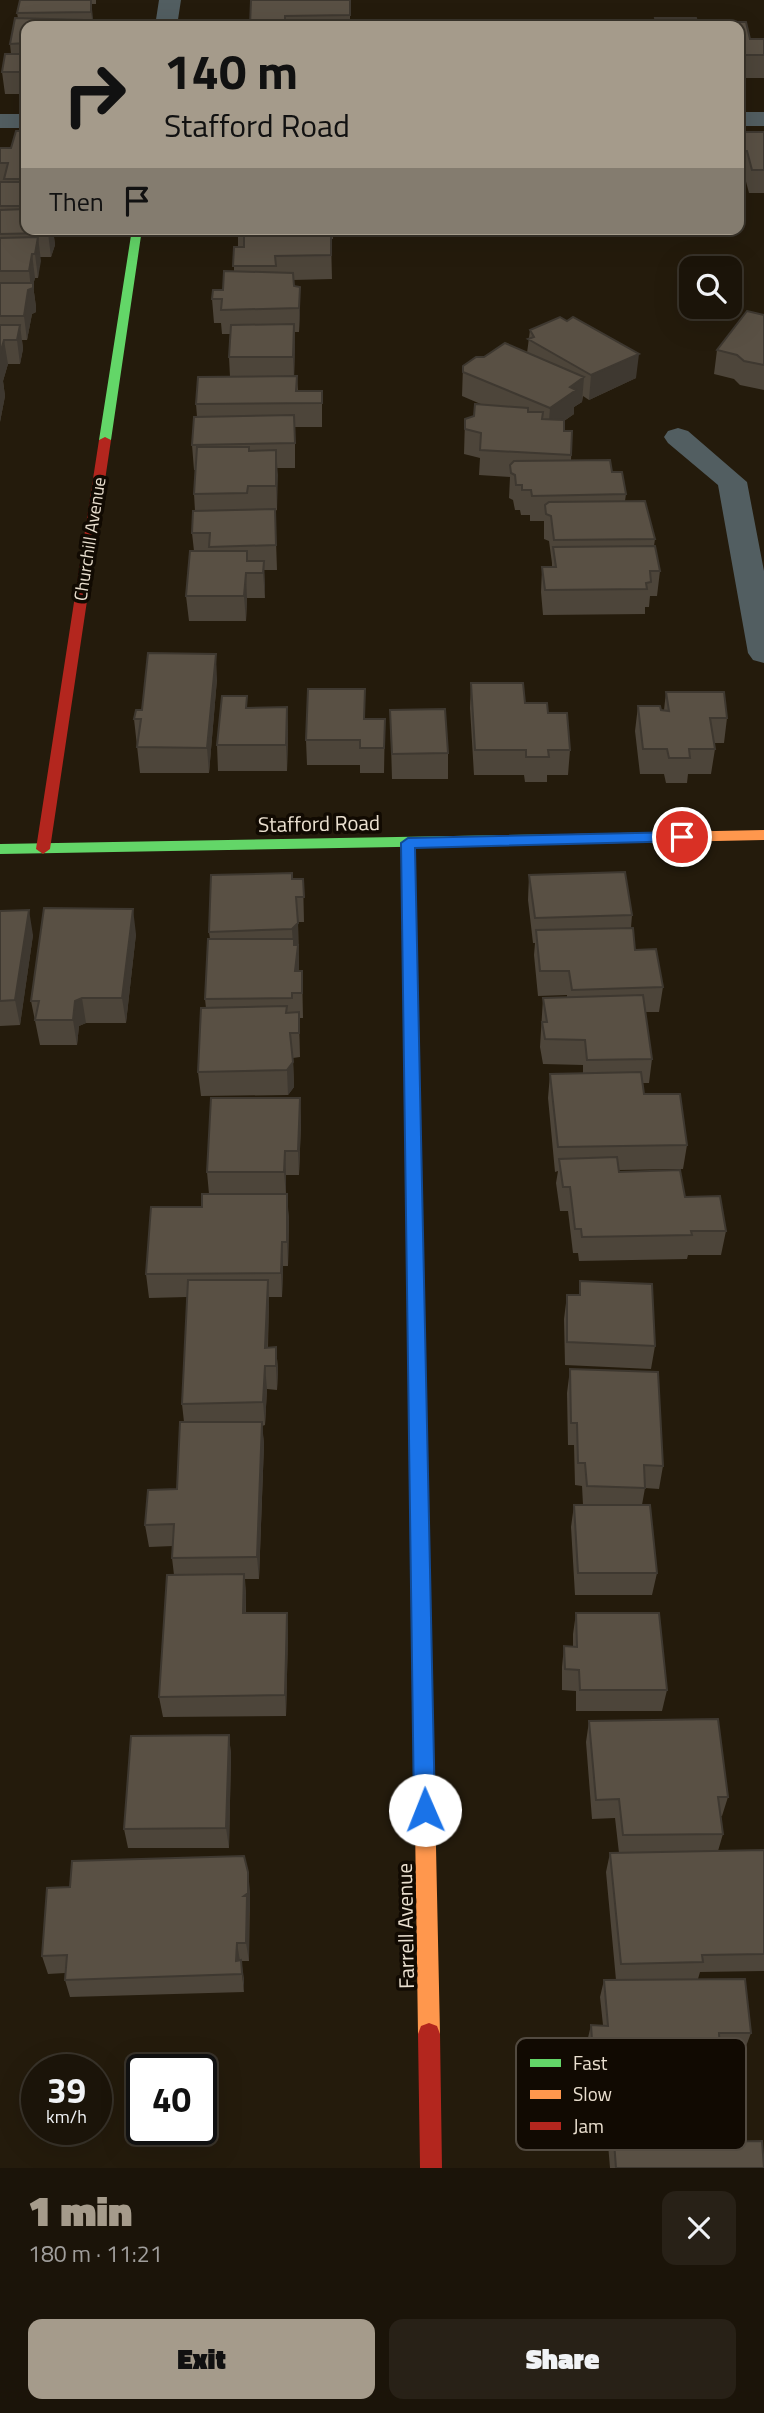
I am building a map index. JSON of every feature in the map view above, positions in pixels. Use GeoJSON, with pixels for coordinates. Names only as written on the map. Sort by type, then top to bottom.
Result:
{"type":"FeatureCollection","features":[{"type":"Feature","properties":{"kind":"street"},"geometry":{"type":"LineString","coordinates":[[167,21],[170,0]]}},
{"type":"Feature","properties":{"kind":"street"},"geometry":{"type":"LineString","coordinates":[[744,119],[764,119]]}},
{"type":"Feature","properties":{"kind":"street"},"geometry":{"type":"LineString","coordinates":[[0,121],[21,121]]}},
{"type":"Feature","properties":{"kind":"street","name":"Churchill Avenue"},"geometry":{"type":"LineString","coordinates":[[43,849],[136,235]]}},
{"type":"Feature","properties":{"kind":"street"},"geometry":{"type":"LineString","coordinates":[[678,438],[732,482],[764,653]]}},
{"type":"Feature","properties":{"kind":"street","name":"Stafford Road"},"geometry":{"type":"LineString","coordinates":[[0,849],[764,835]]}},
{"type":"Feature","properties":{"kind":"street","name":"Farrell Avenue"},"geometry":{"type":"LineString","coordinates":[[408,843],[431,2168]]}},
{"type":"Feature","properties":{"kind":"building"},"geometry":{"type":"Polygon","coordinates":[[[20,0],[91,0],[91,12],[17,13],[20,0]]]}},
{"type":"Feature","properties":{"kind":"building"},"geometry":{"type":"Polygon","coordinates":[[[251,0],[350,0],[350,15],[285,16],[285,21],[250,21],[251,0]]]}},
{"type":"Feature","properties":{"kind":"building"},"geometry":{"type":"Polygon","coordinates":[[[15,18],[83,20],[21,21],[21,43],[10,44],[15,18]]]}},
{"type":"Feature","properties":{"kind":"building"},"geometry":{"type":"Polygon","coordinates":[[[655,18],[696,18],[697,21],[656,21],[655,18]]]}},
{"type":"Feature","properties":{"kind":"building"},"geometry":{"type":"Polygon","coordinates":[[[744,22],[750,39],[764,39],[764,55],[744,55],[744,22]]]}},
{"type":"Feature","properties":{"kind":"building"},"geometry":{"type":"Polygon","coordinates":[[[5,54],[21,54],[21,72],[2,72],[5,54]]]}},
{"type":"Feature","properties":{"kind":"building"},"geometry":{"type":"Polygon","coordinates":[[[16,131],[21,131],[21,179],[4,179],[8,163],[0,163],[0,148],[11,148],[16,131]]]}},
{"type":"Feature","properties":{"kind":"building"},"geometry":{"type":"Polygon","coordinates":[[[744,132],[764,132],[764,170],[752,170],[747,151],[744,151],[744,132]]]}},
{"type":"Feature","properties":{"kind":"building"},"geometry":{"type":"Polygon","coordinates":[[[0,182],[21,182],[21,206],[0,206],[0,182]]]}},
{"type":"Feature","properties":{"kind":"building"},"geometry":{"type":"Polygon","coordinates":[[[21,209],[21,234],[0,234],[0,210],[21,209]]]}},
{"type":"Feature","properties":{"kind":"building"},"geometry":{"type":"Polygon","coordinates":[[[244,235],[331,235],[331,255],[275,256],[276,266],[233,266],[234,247],[244,247],[244,235]]]}},
{"type":"Feature","properties":{"kind":"building"},"geometry":{"type":"Polygon","coordinates":[[[38,237],[29,271],[0,271],[0,238],[38,237]]]}},
{"type":"Feature","properties":{"kind":"building"},"geometry":{"type":"Polygon","coordinates":[[[224,271],[293,273],[294,286],[300,287],[299,308],[221,310],[222,299],[212,299],[213,290],[223,290],[224,271]]]}},
{"type":"Feature","properties":{"kind":"building"},"geometry":{"type":"Polygon","coordinates":[[[0,283],[33,283],[33,288],[28,290],[24,316],[0,316],[0,283]]]}},
{"type":"Feature","properties":{"kind":"building"},"geometry":{"type":"Polygon","coordinates":[[[747,311],[764,315],[764,365],[744,361],[737,355],[717,350],[747,311]]]}},
{"type":"Feature","properties":{"kind":"building"},"geometry":{"type":"Polygon","coordinates":[[[560,317],[567,321],[573,317],[639,354],[591,375],[528,339],[534,337],[530,330],[560,317]]]}},
{"type":"Feature","properties":{"kind":"building"},"geometry":{"type":"Polygon","coordinates":[[[294,324],[293,357],[229,357],[231,325],[294,324]]]}},
{"type":"Feature","properties":{"kind":"building"},"geometry":{"type":"Polygon","coordinates":[[[0,325],[20,325],[17,340],[4,340],[0,354],[0,325]]]}},
{"type":"Feature","properties":{"kind":"building"},"geometry":{"type":"Polygon","coordinates":[[[505,343],[584,377],[570,387],[576,390],[550,408],[463,372],[463,366],[476,357],[484,357],[505,343]]]}},
{"type":"Feature","properties":{"kind":"building"},"geometry":{"type":"Polygon","coordinates":[[[297,376],[296,391],[322,391],[322,403],[196,404],[198,377],[297,376]]]}},
{"type":"Feature","properties":{"kind":"building"},"geometry":{"type":"Polygon","coordinates":[[[475,404],[528,408],[528,412],[543,412],[542,419],[564,420],[564,431],[572,431],[571,455],[480,450],[481,433],[465,429],[465,419],[474,416],[475,404]]]}},
{"type":"Feature","properties":{"kind":"building"},"geometry":{"type":"Polygon","coordinates":[[[294,415],[295,443],[192,445],[194,417],[294,415]]]}},
{"type":"Feature","properties":{"kind":"building"},"geometry":{"type":"Polygon","coordinates":[[[197,447],[276,450],[276,486],[248,486],[247,493],[194,494],[197,447]]]}},
{"type":"Feature","properties":{"kind":"building"},"geometry":{"type":"Polygon","coordinates":[[[610,460],[612,472],[622,472],[626,494],[532,496],[531,490],[522,490],[522,485],[516,485],[510,465],[514,461],[610,460]]]}},
{"type":"Feature","properties":{"kind":"building"},"geometry":{"type":"Polygon","coordinates":[[[645,501],[655,539],[554,540],[551,516],[546,514],[545,505],[549,502],[645,501]]]}},
{"type":"Feature","properties":{"kind":"building"},"geometry":{"type":"Polygon","coordinates":[[[275,509],[276,545],[209,547],[210,533],[192,533],[193,511],[275,509]]]}},
{"type":"Feature","properties":{"kind":"building"},"geometry":{"type":"Polygon","coordinates":[[[655,546],[660,571],[650,571],[651,582],[646,583],[647,589],[545,590],[542,567],[556,567],[553,547],[655,546]]]}},
{"type":"Feature","properties":{"kind":"building"},"geometry":{"type":"Polygon","coordinates":[[[190,551],[247,551],[247,561],[264,561],[263,573],[246,573],[244,596],[186,596],[190,551]]]}},
{"type":"Feature","properties":{"kind":"building"},"geometry":{"type":"Polygon","coordinates":[[[148,653],[216,654],[207,748],[137,747],[141,719],[134,719],[136,710],[142,710],[148,653]]]}},
{"type":"Feature","properties":{"kind":"building"},"geometry":{"type":"Polygon","coordinates":[[[471,683],[523,683],[525,703],[547,703],[548,713],[567,713],[570,750],[548,750],[549,757],[526,757],[526,750],[475,750],[471,683]]]}},
{"type":"Feature","properties":{"kind":"building"},"geometry":{"type":"Polygon","coordinates":[[[308,689],[365,689],[364,719],[385,719],[384,748],[360,748],[360,740],[306,740],[308,689]]]}},
{"type":"Feature","properties":{"kind":"building"},"geometry":{"type":"Polygon","coordinates":[[[666,692],[724,692],[727,718],[710,718],[715,749],[689,749],[690,758],[669,758],[667,749],[643,749],[638,706],[660,706],[661,710],[669,711],[666,692]]]}},
{"type":"Feature","properties":{"kind":"building"},"geometry":{"type":"Polygon","coordinates":[[[222,696],[247,696],[246,708],[287,707],[286,745],[217,745],[222,696]]]}},
{"type":"Feature","properties":{"kind":"building"},"geometry":{"type":"Polygon","coordinates":[[[445,709],[448,753],[392,754],[390,710],[445,709]]]}},
{"type":"Feature","properties":{"kind":"building"},"geometry":{"type":"Polygon","coordinates":[[[625,872],[632,915],[535,918],[529,875],[625,872]]]}},
{"type":"Feature","properties":{"kind":"building"},"geometry":{"type":"Polygon","coordinates":[[[292,873],[292,879],[303,879],[304,897],[296,897],[298,923],[292,929],[209,932],[211,875],[292,873]]]}},
{"type":"Feature","properties":{"kind":"building"},"geometry":{"type":"Polygon","coordinates":[[[44,908],[133,909],[122,998],[82,998],[75,1001],[73,1020],[35,1020],[39,1001],[31,1001],[44,908]]]}},
{"type":"Feature","properties":{"kind":"building"},"geometry":{"type":"Polygon","coordinates":[[[29,910],[15,1000],[0,1001],[0,911],[29,910]]]}},
{"type":"Feature","properties":{"kind":"building"},"geometry":{"type":"Polygon","coordinates":[[[633,928],[635,950],[656,949],[663,987],[572,990],[569,971],[540,971],[536,930],[633,928]]]}},
{"type":"Feature","properties":{"kind":"building"},"geometry":{"type":"Polygon","coordinates":[[[208,939],[294,939],[294,945],[298,945],[295,971],[302,971],[302,993],[292,993],[292,998],[205,999],[208,939]]]}},
{"type":"Feature","properties":{"kind":"building"},"geometry":{"type":"Polygon","coordinates":[[[643,995],[652,1059],[587,1060],[585,1040],[545,1039],[542,1022],[547,1022],[543,998],[643,995]]]}},
{"type":"Feature","properties":{"kind":"building"},"geometry":{"type":"Polygon","coordinates":[[[287,1006],[286,1013],[299,1012],[299,1033],[290,1033],[293,1062],[287,1070],[198,1072],[201,1008],[287,1006]]]}},
{"type":"Feature","properties":{"kind":"building"},"geometry":{"type":"Polygon","coordinates":[[[641,1072],[644,1094],[680,1094],[687,1145],[558,1147],[550,1074],[641,1072]]]}},
{"type":"Feature","properties":{"kind":"building"},"geometry":{"type":"Polygon","coordinates":[[[211,1098],[300,1098],[298,1151],[285,1151],[284,1172],[207,1172],[211,1098]]]}},
{"type":"Feature","properties":{"kind":"building"},"geometry":{"type":"Polygon","coordinates":[[[617,1157],[619,1172],[680,1170],[685,1197],[720,1196],[726,1231],[691,1231],[692,1235],[582,1237],[581,1229],[575,1229],[570,1187],[563,1187],[559,1159],[617,1157]]]}},
{"type":"Feature","properties":{"kind":"building"},"geometry":{"type":"Polygon","coordinates":[[[202,1194],[287,1194],[287,1242],[282,1242],[281,1273],[146,1274],[151,1207],[202,1207],[202,1194]]]}},
{"type":"Feature","properties":{"kind":"building"},"geometry":{"type":"Polygon","coordinates":[[[188,1280],[268,1280],[265,1348],[276,1347],[276,1366],[265,1366],[263,1402],[182,1404],[188,1280]]]}},
{"type":"Feature","properties":{"kind":"building"},"geometry":{"type":"Polygon","coordinates":[[[580,1281],[652,1284],[655,1346],[567,1342],[567,1295],[580,1295],[580,1281]]]}},
{"type":"Feature","properties":{"kind":"building"},"geometry":{"type":"Polygon","coordinates":[[[570,1369],[658,1372],[663,1466],[644,1465],[645,1488],[587,1486],[585,1463],[578,1463],[577,1423],[571,1423],[570,1369]]]}},
{"type":"Feature","properties":{"kind":"building"},"geometry":{"type":"Polygon","coordinates":[[[180,1422],[262,1422],[257,1557],[172,1558],[174,1524],[145,1525],[148,1490],[177,1489],[180,1422]]]}},
{"type":"Feature","properties":{"kind":"building"},"geometry":{"type":"Polygon","coordinates":[[[574,1505],[650,1505],[657,1573],[578,1573],[574,1505]]]}},
{"type":"Feature","properties":{"kind":"building"},"geometry":{"type":"Polygon","coordinates":[[[244,1574],[243,1613],[287,1613],[285,1695],[159,1697],[167,1575],[244,1574]]]}},
{"type":"Feature","properties":{"kind":"building"},"geometry":{"type":"Polygon","coordinates":[[[576,1613],[659,1613],[667,1690],[580,1690],[579,1670],[565,1669],[564,1646],[577,1647],[576,1613]]]}},
{"type":"Feature","properties":{"kind":"building"},"geometry":{"type":"Polygon","coordinates":[[[718,1719],[728,1797],[718,1797],[723,1834],[623,1835],[619,1799],[596,1800],[589,1721],[718,1719]]]}},
{"type":"Feature","properties":{"kind":"building"},"geometry":{"type":"Polygon","coordinates":[[[229,1735],[226,1828],[124,1829],[131,1736],[229,1735]]]}},
{"type":"Feature","properties":{"kind":"building"},"geometry":{"type":"Polygon","coordinates":[[[764,1850],[764,1954],[702,1955],[703,1962],[621,1964],[610,1853],[764,1850]]]}},
{"type":"Feature","properties":{"kind":"building"},"geometry":{"type":"Polygon","coordinates":[[[244,1856],[248,1872],[248,1893],[244,1896],[247,1896],[246,1943],[237,1943],[236,1961],[241,1960],[242,1974],[65,1980],[67,1955],[42,1956],[47,1888],[70,1887],[72,1861],[244,1856]]]}},
{"type":"Feature","properties":{"kind":"building"},"geometry":{"type":"Polygon","coordinates":[[[745,1979],[751,2033],[719,2033],[719,2038],[592,2038],[591,2025],[608,2026],[604,1980],[745,1979]]]}},
{"type":"Feature","properties":{"kind":"building"},"geometry":{"type":"Polygon","coordinates":[[[746,2141],[762,2141],[764,2168],[616,2168],[615,2150],[746,2150],[746,2141]]]}},
{"type":"Feature","properties":{"kind":"traffic: fast"},"geometry":{"type":"LineString","coordinates":[[105,440],[136,235]]}},
{"type":"Feature","properties":{"kind":"traffic: fast"},"geometry":{"type":"LineString","coordinates":[[0,849],[572,839]]}},
{"type":"Feature","properties":{"kind":"traffic: fast"},"geometry":{"type":"LineString","coordinates":[[413,1156],[424,1754]]}},
{"type":"Feature","properties":{"kind":"traffic: slow"},"geometry":{"type":"LineString","coordinates":[[572,839],[764,835]]}},
{"type":"Feature","properties":{"kind":"traffic: slow"},"geometry":{"type":"LineString","coordinates":[[424,1754],[429,2034]]}},
{"type":"Feature","properties":{"kind":"traffic: jam"},"geometry":{"type":"LineString","coordinates":[[43,849],[105,440]]}},
{"type":"Feature","properties":{"kind":"traffic: jam"},"geometry":{"type":"LineString","coordinates":[[408,843],[413,1156]]}},
{"type":"Feature","properties":{"kind":"traffic: jam"},"geometry":{"type":"LineString","coordinates":[[429,2034],[431,2168]]}},
{"type":"Feature","properties":{"kind":"route"},"geometry":{"type":"LineString","coordinates":[[425,1810],[408,843],[682,837]]}}]}
